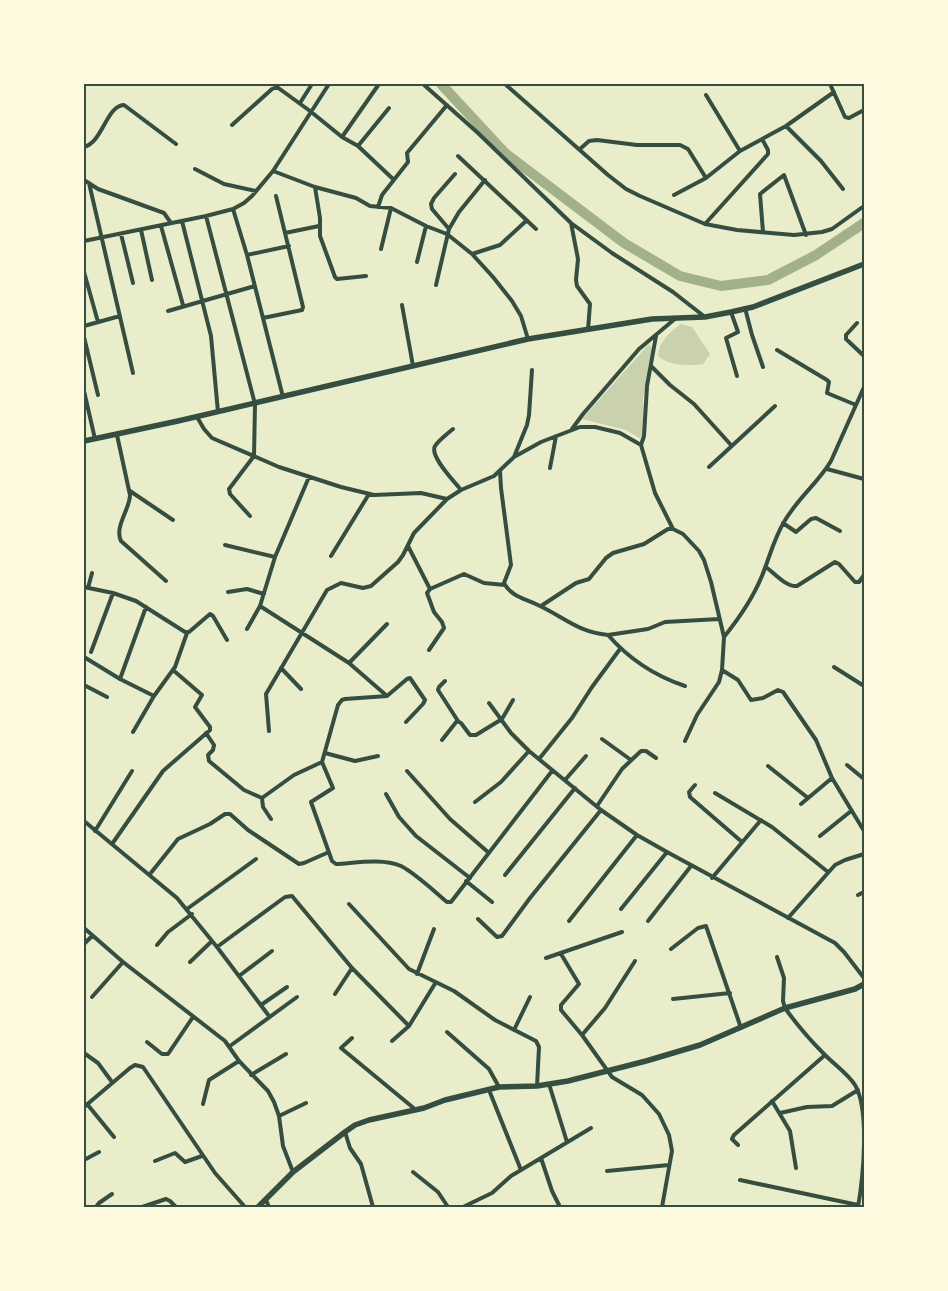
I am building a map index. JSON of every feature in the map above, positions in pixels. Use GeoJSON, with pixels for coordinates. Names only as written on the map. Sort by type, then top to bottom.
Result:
{"type":"FeatureCollection","features":[{"type":"Feature","properties":{"kind":"main road"},"geometry":{"type":"LineString","coordinates":[[84,441],[254,404],[528,339],[652,319],[705,317],[731,312],[864,264]]}},
{"type":"Feature","properties":{"kind":"main road"},"geometry":{"type":"LineString","coordinates":[[258,1207],[293,1172],[355,1125],[500,1087],[549,1084],[646,1061],[700,1044],[785,1008],[864,984]]}},
{"type":"Feature","properties":{"kind":"street"},"geometry":{"type":"LineString","coordinates":[[300,103],[312,84]]}},
{"type":"Feature","properties":{"kind":"street"},"geometry":{"type":"LineString","coordinates":[[84,242],[206,216],[233,209],[244,203],[273,171],[329,84]]}},
{"type":"Feature","properties":{"kind":"street"},"geometry":{"type":"LineString","coordinates":[[342,137],[379,84]]}},
{"type":"Feature","properties":{"kind":"street"},"geometry":{"type":"LineString","coordinates":[[423,84],[478,132],[570,223],[686,301],[705,317]]}},
{"type":"Feature","properties":{"kind":"street"},"geometry":{"type":"LineString","coordinates":[[506,84],[512,84]]}},
{"type":"Feature","properties":{"kind":"street"},"geometry":{"type":"LineString","coordinates":[[506,84],[626,189],[705,224],[763,232],[794,235],[806,234],[832,229],[864,206]]}},
{"type":"Feature","properties":{"kind":"street"},"geometry":{"type":"LineString","coordinates":[[830,84],[845,117],[849,118],[864,110]]}},
{"type":"Feature","properties":{"kind":"street"},"geometry":{"type":"LineString","coordinates":[[232,125],[275,87],[300,103],[342,137],[358,146],[393,180]]}},
{"type":"Feature","properties":{"kind":"street"},"geometry":{"type":"LineString","coordinates":[[674,195],[706,178],[740,151],[786,126],[834,92]]}},
{"type":"Feature","properties":{"kind":"street"},"geometry":{"type":"LineString","coordinates":[[706,95],[740,151]]}},
{"type":"Feature","properties":{"kind":"street"},"geometry":{"type":"LineString","coordinates":[[84,147],[94,142],[114,110],[120,105],[124,105],[176,144]]}},
{"type":"Feature","properties":{"kind":"street"},"geometry":{"type":"LineString","coordinates":[[378,207],[381,197],[408,162],[407,153],[447,105]]}},
{"type":"Feature","properties":{"kind":"street"},"geometry":{"type":"LineString","coordinates":[[358,146],[389,108]]}},
{"type":"Feature","properties":{"kind":"street"},"geometry":{"type":"LineString","coordinates":[[786,126],[821,161],[843,189]]}},
{"type":"Feature","properties":{"kind":"street"},"geometry":{"type":"LineString","coordinates":[[705,224],[768,154],[762,139]]}},
{"type":"Feature","properties":{"kind":"street"},"geometry":{"type":"LineString","coordinates":[[580,149],[589,141],[597,140],[637,145],[680,145],[688,149],[706,178]]}},
{"type":"Feature","properties":{"kind":"street"},"geometry":{"type":"LineString","coordinates":[[458,156],[536,229]]}},
{"type":"Feature","properties":{"kind":"street"},"geometry":{"type":"LineString","coordinates":[[195,169],[224,184],[256,191]]}},
{"type":"Feature","properties":{"kind":"street"},"geometry":{"type":"LineString","coordinates":[[273,171],[315,187],[356,198],[370,206],[391,208],[426,226],[448,231]]}},
{"type":"Feature","properties":{"kind":"street"},"geometry":{"type":"LineString","coordinates":[[455,174],[431,204],[432,209],[448,231],[493,277],[518,310],[528,339]]}},
{"type":"Feature","properties":{"kind":"street"},"geometry":{"type":"LineString","coordinates":[[763,232],[760,194],[784,175],[806,234]]}},
{"type":"Feature","properties":{"kind":"street"},"geometry":{"type":"LineString","coordinates":[[84,180],[108,194],[164,212],[171,223]]}},
{"type":"Feature","properties":{"kind":"street"},"geometry":{"type":"LineString","coordinates":[[436,285],[448,231],[459,212],[485,180]]}},
{"type":"Feature","properties":{"kind":"street"},"geometry":{"type":"LineString","coordinates":[[89,184],[133,373]]}},
{"type":"Feature","properties":{"kind":"street"},"geometry":{"type":"LineString","coordinates":[[315,187],[320,218],[320,236],[336,279],[366,276]]}},
{"type":"Feature","properties":{"kind":"street"},"geometry":{"type":"LineString","coordinates":[[263,318],[303,309],[276,196]]}},
{"type":"Feature","properties":{"kind":"street"},"geometry":{"type":"LineString","coordinates":[[381,249],[391,208]]}},
{"type":"Feature","properties":{"kind":"street"},"geometry":{"type":"LineString","coordinates":[[233,209],[247,255],[283,397]]}},
{"type":"Feature","properties":{"kind":"street"},"geometry":{"type":"LineString","coordinates":[[206,216],[254,404],[254,456],[229,489],[230,494],[250,516]]}},
{"type":"Feature","properties":{"kind":"street"},"geometry":{"type":"LineString","coordinates":[[182,221],[212,346],[218,412]]}},
{"type":"Feature","properties":{"kind":"street"},"geometry":{"type":"LineString","coordinates":[[472,254],[500,246],[526,221]]}},
{"type":"Feature","properties":{"kind":"street"},"geometry":{"type":"LineString","coordinates":[[570,223],[578,259],[576,284],[590,304],[588,330]]}},
{"type":"Feature","properties":{"kind":"street"},"geometry":{"type":"LineString","coordinates":[[161,226],[183,305]]}},
{"type":"Feature","properties":{"kind":"street"},"geometry":{"type":"LineString","coordinates":[[285,233],[319,226]]}},
{"type":"Feature","properties":{"kind":"street"},"geometry":{"type":"LineString","coordinates":[[417,262],[426,226]]}},
{"type":"Feature","properties":{"kind":"street"},"geometry":{"type":"LineString","coordinates":[[141,230],[152,280]]}},
{"type":"Feature","properties":{"kind":"street"},"geometry":{"type":"LineString","coordinates":[[121,234],[133,283]]}},
{"type":"Feature","properties":{"kind":"street"},"geometry":{"type":"LineString","coordinates":[[247,255],[289,246]]}},
{"type":"Feature","properties":{"kind":"street"},"geometry":{"type":"LineString","coordinates":[[84,272],[98,322]]}},
{"type":"Feature","properties":{"kind":"street"},"geometry":{"type":"LineString","coordinates":[[168,310],[255,286]]}},
{"type":"Feature","properties":{"kind":"street"},"geometry":{"type":"LineString","coordinates":[[402,306],[413,366]]}},
{"type":"Feature","properties":{"kind":"street"},"geometry":{"type":"LineString","coordinates":[[745,308],[763,367]]}},
{"type":"Feature","properties":{"kind":"street"},"geometry":{"type":"LineString","coordinates":[[731,312],[738,332],[726,338],[738,376]]}},
{"type":"Feature","properties":{"kind":"street"},"geometry":{"type":"LineString","coordinates":[[84,326],[120,316]]}},
{"type":"Feature","properties":{"kind":"street"},"geometry":{"type":"LineString","coordinates":[[572,429],[639,349],[676,318]]}},
{"type":"Feature","properties":{"kind":"street"},"geometry":{"type":"LineString","coordinates":[[857,323],[846,335],[846,339],[864,356]]}},
{"type":"Feature","properties":{"kind":"street"},"geometry":{"type":"LineString","coordinates":[[656,336],[646,395],[644,436],[641,445],[655,493],[673,529],[683,534],[699,551],[704,560],[724,637],[722,670],[716,688],[696,715],[685,742]]}},
{"type":"Feature","properties":{"kind":"street"},"geometry":{"type":"LineString","coordinates":[[84,337],[85,349],[98,395]]}},
{"type":"Feature","properties":{"kind":"street"},"geometry":{"type":"LineString","coordinates":[[777,350],[828,381],[827,393],[856,405]]}},
{"type":"Feature","properties":{"kind":"street"},"geometry":{"type":"LineString","coordinates":[[651,366],[670,385],[694,404],[731,445]]}},
{"type":"Feature","properties":{"kind":"street"},"geometry":{"type":"LineString","coordinates":[[514,457],[527,426],[532,370]]}},
{"type":"Feature","properties":{"kind":"street"},"geometry":{"type":"LineString","coordinates":[[724,637],[747,607],[766,568],[772,547],[783,523],[801,498],[827,469],[864,387]]}},
{"type":"Feature","properties":{"kind":"street"},"geometry":{"type":"LineString","coordinates":[[84,391],[96,439]]}},
{"type":"Feature","properties":{"kind":"street"},"geometry":{"type":"LineString","coordinates":[[710,467],[731,445],[775,406]]}},
{"type":"Feature","properties":{"kind":"street"},"geometry":{"type":"LineString","coordinates":[[197,417],[212,438],[279,467],[309,477],[369,494],[420,493],[447,499]]}},
{"type":"Feature","properties":{"kind":"street"},"geometry":{"type":"LineString","coordinates":[[269,731],[266,694],[327,590],[333,586],[345,583],[363,588],[368,587],[398,562],[418,529],[447,499],[461,490],[488,480],[514,457],[556,436],[580,427],[595,427],[628,436],[641,445]]}},
{"type":"Feature","properties":{"kind":"street"},"geometry":{"type":"LineString","coordinates":[[453,429],[434,450],[440,464],[461,490]]}},
{"type":"Feature","properties":{"kind":"street"},"geometry":{"type":"LineString","coordinates":[[117,435],[130,491],[130,500],[119,537],[121,541],[166,581]]}},
{"type":"Feature","properties":{"kind":"street"},"geometry":{"type":"LineString","coordinates":[[550,468],[556,436]]}},
{"type":"Feature","properties":{"kind":"street"},"geometry":{"type":"LineString","coordinates":[[827,469],[864,479]]}},
{"type":"Feature","properties":{"kind":"street"},"geometry":{"type":"LineString","coordinates":[[500,471],[512,565],[504,580],[505,585],[514,595],[541,606],[571,625],[608,636],[648,629],[665,622],[718,619]]}},
{"type":"Feature","properties":{"kind":"street"},"geometry":{"type":"LineString","coordinates":[[247,629],[260,606],[275,557],[309,477]]}},
{"type":"Feature","properties":{"kind":"street"},"geometry":{"type":"LineString","coordinates":[[130,491],[173,520]]}},
{"type":"Feature","properties":{"kind":"street"},"geometry":{"type":"LineString","coordinates":[[331,556],[369,494]]}},
{"type":"Feature","properties":{"kind":"street"},"geometry":{"type":"LineString","coordinates":[[783,523],[796,532],[816,518],[840,531]]}},
{"type":"Feature","properties":{"kind":"street"},"geometry":{"type":"LineString","coordinates":[[541,606],[576,583],[589,579],[613,552],[644,544],[665,531],[673,529]]}},
{"type":"Feature","properties":{"kind":"street"},"geometry":{"type":"LineString","coordinates":[[225,545],[275,557]]}},
{"type":"Feature","properties":{"kind":"street"},"geometry":{"type":"LineString","coordinates":[[408,546],[430,589]]}},
{"type":"Feature","properties":{"kind":"street"},"geometry":{"type":"LineString","coordinates":[[766,568],[788,585],[795,587],[835,562],[840,564],[854,582],[859,582],[864,576]]}},
{"type":"Feature","properties":{"kind":"street"},"geometry":{"type":"LineString","coordinates":[[92,573],[86,587],[131,598],[187,633]]}},
{"type":"Feature","properties":{"kind":"street"},"geometry":{"type":"LineString","coordinates":[[429,650],[444,628],[430,603],[427,593],[430,589],[464,574],[484,583],[505,585]]}},
{"type":"Feature","properties":{"kind":"street"},"geometry":{"type":"LineString","coordinates":[[228,592],[247,589],[264,594]]}},
{"type":"Feature","properties":{"kind":"street"},"geometry":{"type":"LineString","coordinates":[[91,652],[113,593]]}},
{"type":"Feature","properties":{"kind":"street"},"geometry":{"type":"LineString","coordinates":[[260,606],[349,662],[387,696]]}},
{"type":"Feature","properties":{"kind":"street"},"geometry":{"type":"LineString","coordinates":[[120,680],[146,607]]}},
{"type":"Feature","properties":{"kind":"street"},"geometry":{"type":"LineString","coordinates":[[133,732],[172,670],[187,633],[210,614],[227,640]]}},
{"type":"Feature","properties":{"kind":"street"},"geometry":{"type":"LineString","coordinates":[[349,662],[387,624]]}},
{"type":"Feature","properties":{"kind":"street"},"geometry":{"type":"LineString","coordinates":[[608,636],[620,649],[642,666],[672,682],[685,686]]}},
{"type":"Feature","properties":{"kind":"street"},"geometry":{"type":"LineString","coordinates":[[539,760],[572,718],[620,649]]}},
{"type":"Feature","properties":{"kind":"street"},"geometry":{"type":"LineString","coordinates":[[84,657],[120,680],[154,696]]}},
{"type":"Feature","properties":{"kind":"street"},"geometry":{"type":"LineString","coordinates":[[834,667],[864,686]]}},
{"type":"Feature","properties":{"kind":"street"},"geometry":{"type":"LineString","coordinates":[[281,668],[301,689]]}},
{"type":"Feature","properties":{"kind":"street"},"geometry":{"type":"LineString","coordinates":[[112,844],[163,771],[210,730],[210,727],[195,707],[202,694],[172,670]]}},
{"type":"Feature","properties":{"kind":"street"},"geometry":{"type":"LineString","coordinates":[[722,670],[738,680],[751,700],[763,698],[778,690],[783,692],[816,740],[832,778],[864,831]]}},
{"type":"Feature","properties":{"kind":"street"},"geometry":{"type":"LineString","coordinates":[[406,722],[424,702],[424,697],[411,679],[407,678],[387,696],[346,699],[340,702],[322,762],[333,788],[312,801],[311,805],[332,861],[336,864],[372,862],[402,867],[449,902],[454,900],[552,771]]}},
{"type":"Feature","properties":{"kind":"street"},"geometry":{"type":"LineString","coordinates":[[445,681],[438,687],[438,690],[458,721],[471,736],[500,720],[513,700]]}},
{"type":"Feature","properties":{"kind":"street"},"geometry":{"type":"LineString","coordinates":[[84,685],[108,697]]}},
{"type":"Feature","properties":{"kind":"street"},"geometry":{"type":"LineString","coordinates":[[489,704],[500,720],[529,751],[601,810],[637,835],[712,878],[835,943],[864,978]]}},
{"type":"Feature","properties":{"kind":"street"},"geometry":{"type":"LineString","coordinates":[[442,740],[458,721]]}},
{"type":"Feature","properties":{"kind":"street"},"geometry":{"type":"LineString","coordinates":[[206,733],[214,745],[213,750],[208,755],[209,761],[244,790],[262,798]]}},
{"type":"Feature","properties":{"kind":"street"},"geometry":{"type":"LineString","coordinates":[[602,739],[631,760]]}},
{"type":"Feature","properties":{"kind":"street"},"geometry":{"type":"LineString","coordinates":[[597,806],[622,769],[642,750],[656,758]]}},
{"type":"Feature","properties":{"kind":"street"},"geometry":{"type":"LineString","coordinates":[[475,802],[502,782],[529,751]]}},
{"type":"Feature","properties":{"kind":"street"},"geometry":{"type":"LineString","coordinates":[[325,753],[355,761],[378,756]]}},
{"type":"Feature","properties":{"kind":"street"},"geometry":{"type":"LineString","coordinates":[[565,780],[586,756]]}},
{"type":"Feature","properties":{"kind":"street"},"geometry":{"type":"LineString","coordinates":[[262,798],[294,775],[322,762]]}},
{"type":"Feature","properties":{"kind":"street"},"geometry":{"type":"LineString","coordinates":[[848,765],[864,778]]}},
{"type":"Feature","properties":{"kind":"street"},"geometry":{"type":"LineString","coordinates":[[768,766],[808,798]]}},
{"type":"Feature","properties":{"kind":"street"},"geometry":{"type":"LineString","coordinates":[[96,831],[132,771]]}},
{"type":"Feature","properties":{"kind":"street"},"geometry":{"type":"LineString","coordinates":[[407,771],[450,819],[489,853]]}},
{"type":"Feature","properties":{"kind":"street"},"geometry":{"type":"LineString","coordinates":[[801,804],[832,778]]}},
{"type":"Feature","properties":{"kind":"street"},"geometry":{"type":"LineString","coordinates":[[695,785],[689,792],[690,797],[742,842]]}},
{"type":"Feature","properties":{"kind":"street"},"geometry":{"type":"LineString","coordinates":[[505,875],[575,788]]}},
{"type":"Feature","properties":{"kind":"street"},"geometry":{"type":"LineString","coordinates":[[715,793],[783,835],[828,872]]}},
{"type":"Feature","properties":{"kind":"street"},"geometry":{"type":"LineString","coordinates":[[386,794],[399,816],[416,836],[492,902]]}},
{"type":"Feature","properties":{"kind":"street"},"geometry":{"type":"LineString","coordinates":[[262,798],[262,807],[271,818]]}},
{"type":"Feature","properties":{"kind":"street"},"geometry":{"type":"LineString","coordinates":[[478,919],[497,937],[502,936],[601,810]]}},
{"type":"Feature","properties":{"kind":"street"},"geometry":{"type":"LineString","coordinates":[[820,836],[851,811]]}},
{"type":"Feature","properties":{"kind":"street"},"geometry":{"type":"LineString","coordinates":[[150,874],[178,839],[210,824],[225,814],[230,814],[248,830],[299,864],[329,852]]}},
{"type":"Feature","properties":{"kind":"street"},"geometry":{"type":"LineString","coordinates":[[84,820],[150,874],[188,909],[269,1016]]}},
{"type":"Feature","properties":{"kind":"street"},"geometry":{"type":"LineString","coordinates":[[712,878],[761,820]]}},
{"type":"Feature","properties":{"kind":"street"},"geometry":{"type":"LineString","coordinates":[[569,921],[637,835]]}},
{"type":"Feature","properties":{"kind":"street"},"geometry":{"type":"LineString","coordinates":[[621,909],[667,852]]}},
{"type":"Feature","properties":{"kind":"street"},"geometry":{"type":"LineString","coordinates":[[788,918],[828,872],[840,862],[864,854]]}},
{"type":"Feature","properties":{"kind":"street"},"geometry":{"type":"LineString","coordinates":[[188,909],[256,859]]}},
{"type":"Feature","properties":{"kind":"street"},"geometry":{"type":"LineString","coordinates":[[648,921],[691,866]]}},
{"type":"Feature","properties":{"kind":"street"},"geometry":{"type":"LineString","coordinates":[[858,895],[864,892]]}},
{"type":"Feature","properties":{"kind":"street"},"geometry":{"type":"LineString","coordinates":[[218,947],[290,895],[294,897],[352,968],[409,1026]]}},
{"type":"Feature","properties":{"kind":"street"},"geometry":{"type":"LineString","coordinates":[[349,904],[400,960],[417,974],[454,991],[495,1020],[536,1041],[539,1046],[537,1086]]}},
{"type":"Feature","properties":{"kind":"street"},"geometry":{"type":"LineString","coordinates":[[156,945],[168,932],[192,914]]}},
{"type":"Feature","properties":{"kind":"street"},"geometry":{"type":"LineString","coordinates":[[671,950],[698,928],[706,926],[741,1028]]}},
{"type":"Feature","properties":{"kind":"street"},"geometry":{"type":"LineString","coordinates":[[84,928],[123,962],[230,1046],[239,1061],[268,1091],[274,1102],[279,1116],[283,1146],[293,1172]]}},
{"type":"Feature","properties":{"kind":"street"},"geometry":{"type":"LineString","coordinates":[[417,974],[434,930]]}},
{"type":"Feature","properties":{"kind":"street"},"geometry":{"type":"LineString","coordinates":[[546,958],[622,932]]}},
{"type":"Feature","properties":{"kind":"street"},"geometry":{"type":"LineString","coordinates":[[84,944],[92,936]]}},
{"type":"Feature","properties":{"kind":"street"},"geometry":{"type":"LineString","coordinates":[[190,962],[212,941]]}},
{"type":"Feature","properties":{"kind":"street"},"geometry":{"type":"LineString","coordinates":[[239,976],[272,951]]}},
{"type":"Feature","properties":{"kind":"street"},"geometry":{"type":"LineString","coordinates":[[561,954],[579,984],[561,1005],[560,1009],[582,1035],[606,1071],[621,1084],[650,1102],[659,1114],[669,1135],[672,1145],[672,1156],[662,1207]]}},
{"type":"Feature","properties":{"kind":"street"},"geometry":{"type":"LineString","coordinates":[[740,1180],[858,1206],[864,1181],[863,1121],[858,1090],[785,1008],[783,1001],[784,978],[778,957]]}},
{"type":"Feature","properties":{"kind":"street"},"geometry":{"type":"LineString","coordinates":[[582,1035],[605,1008],[635,961]]}},
{"type":"Feature","properties":{"kind":"street"},"geometry":{"type":"LineString","coordinates":[[92,996],[123,962]]}},
{"type":"Feature","properties":{"kind":"street"},"geometry":{"type":"LineString","coordinates":[[335,994],[352,968]]}},
{"type":"Feature","properties":{"kind":"street"},"geometry":{"type":"LineString","coordinates":[[392,1041],[409,1026],[436,982]]}},
{"type":"Feature","properties":{"kind":"street"},"geometry":{"type":"LineString","coordinates":[[261,1005],[287,987]]}},
{"type":"Feature","properties":{"kind":"street"},"geometry":{"type":"LineString","coordinates":[[673,999],[730,993]]}},
{"type":"Feature","properties":{"kind":"street"},"geometry":{"type":"LineString","coordinates":[[230,1046],[297,997]]}},
{"type":"Feature","properties":{"kind":"street"},"geometry":{"type":"LineString","coordinates":[[514,1030],[530,998]]}},
{"type":"Feature","properties":{"kind":"street"},"geometry":{"type":"LineString","coordinates":[[147,1042],[162,1054],[168,1054],[193,1017]]}},
{"type":"Feature","properties":{"kind":"street"},"geometry":{"type":"LineString","coordinates":[[447,1032],[489,1070],[500,1087]]}},
{"type":"Feature","properties":{"kind":"street"},"geometry":{"type":"LineString","coordinates":[[352,1038],[341,1048],[416,1110]]}},
{"type":"Feature","properties":{"kind":"street"},"geometry":{"type":"LineString","coordinates":[[84,1053],[98,1063],[112,1082]]}},
{"type":"Feature","properties":{"kind":"street"},"geometry":{"type":"LineString","coordinates":[[251,1075],[286,1054]]}},
{"type":"Feature","properties":{"kind":"street"},"geometry":{"type":"LineString","coordinates":[[738,1145],[732,1136],[825,1055]]}},
{"type":"Feature","properties":{"kind":"street"},"geometry":{"type":"LineString","coordinates":[[203,1104],[211,1077],[239,1061]]}},
{"type":"Feature","properties":{"kind":"street"},"geometry":{"type":"LineString","coordinates":[[114,1137],[86,1106],[112,1082],[135,1065],[143,1067],[214,1173],[244,1207]]}},
{"type":"Feature","properties":{"kind":"street"},"geometry":{"type":"LineString","coordinates":[[549,1084],[567,1142]]}},
{"type":"Feature","properties":{"kind":"street"},"geometry":{"type":"LineString","coordinates":[[489,1090],[521,1170]]}},
{"type":"Feature","properties":{"kind":"street"},"geometry":{"type":"LineString","coordinates":[[780,1113],[807,1107],[832,1106],[858,1090]]}},
{"type":"Feature","properties":{"kind":"street"},"geometry":{"type":"LineString","coordinates":[[772,1101],[790,1131],[796,1168]]}},
{"type":"Feature","properties":{"kind":"street"},"geometry":{"type":"LineString","coordinates":[[279,1116],[306,1103]]}},
{"type":"Feature","properties":{"kind":"street"},"geometry":{"type":"LineString","coordinates":[[463,1207],[492,1193],[508,1178],[590,1128]]}},
{"type":"Feature","properties":{"kind":"street"},"geometry":{"type":"LineString","coordinates":[[345,1132],[350,1148],[361,1164],[373,1207]]}},
{"type":"Feature","properties":{"kind":"street"},"geometry":{"type":"LineString","coordinates":[[84,1160],[99,1152]]}},
{"type":"Feature","properties":{"kind":"street"},"geometry":{"type":"LineString","coordinates":[[155,1161],[176,1153],[185,1162],[202,1156]]}},
{"type":"Feature","properties":{"kind":"street"},"geometry":{"type":"LineString","coordinates":[[542,1158],[552,1191],[560,1207]]}},
{"type":"Feature","properties":{"kind":"street"},"geometry":{"type":"LineString","coordinates":[[607,1171],[669,1165]]}},
{"type":"Feature","properties":{"kind":"street"},"geometry":{"type":"LineString","coordinates":[[413,1172],[438,1192],[448,1207]]}},
{"type":"Feature","properties":{"kind":"street"},"geometry":{"type":"LineString","coordinates":[[96,1207],[112,1194]]}},
{"type":"Feature","properties":{"kind":"street"},"geometry":{"type":"LineString","coordinates":[[142,1207],[166,1199],[176,1207]]}},
{"type":"Feature","properties":{"kind":"street"},"geometry":{"type":"LineString","coordinates":[[266,1200],[269,1207]]}},
{"type":"Feature","properties":{"kind":"green space"},"geometry":{"type":"Polygon","coordinates":[[[681,324],[692,327],[710,354],[703,364],[686,365],[673,363],[658,356],[663,341],[681,324]]]}},
{"type":"Feature","properties":{"kind":"green space"},"geometry":{"type":"Polygon","coordinates":[[[649,344],[652,347],[652,360],[643,397],[644,435],[639,438],[626,430],[582,419],[649,344]]]}},
{"type":"Feature","properties":{"kind":"waterway"},"geometry":{"type":"LineString","coordinates":[[441,84],[505,153],[624,243],[680,276],[721,286],[768,280],[816,255],[864,223]]}}]}
